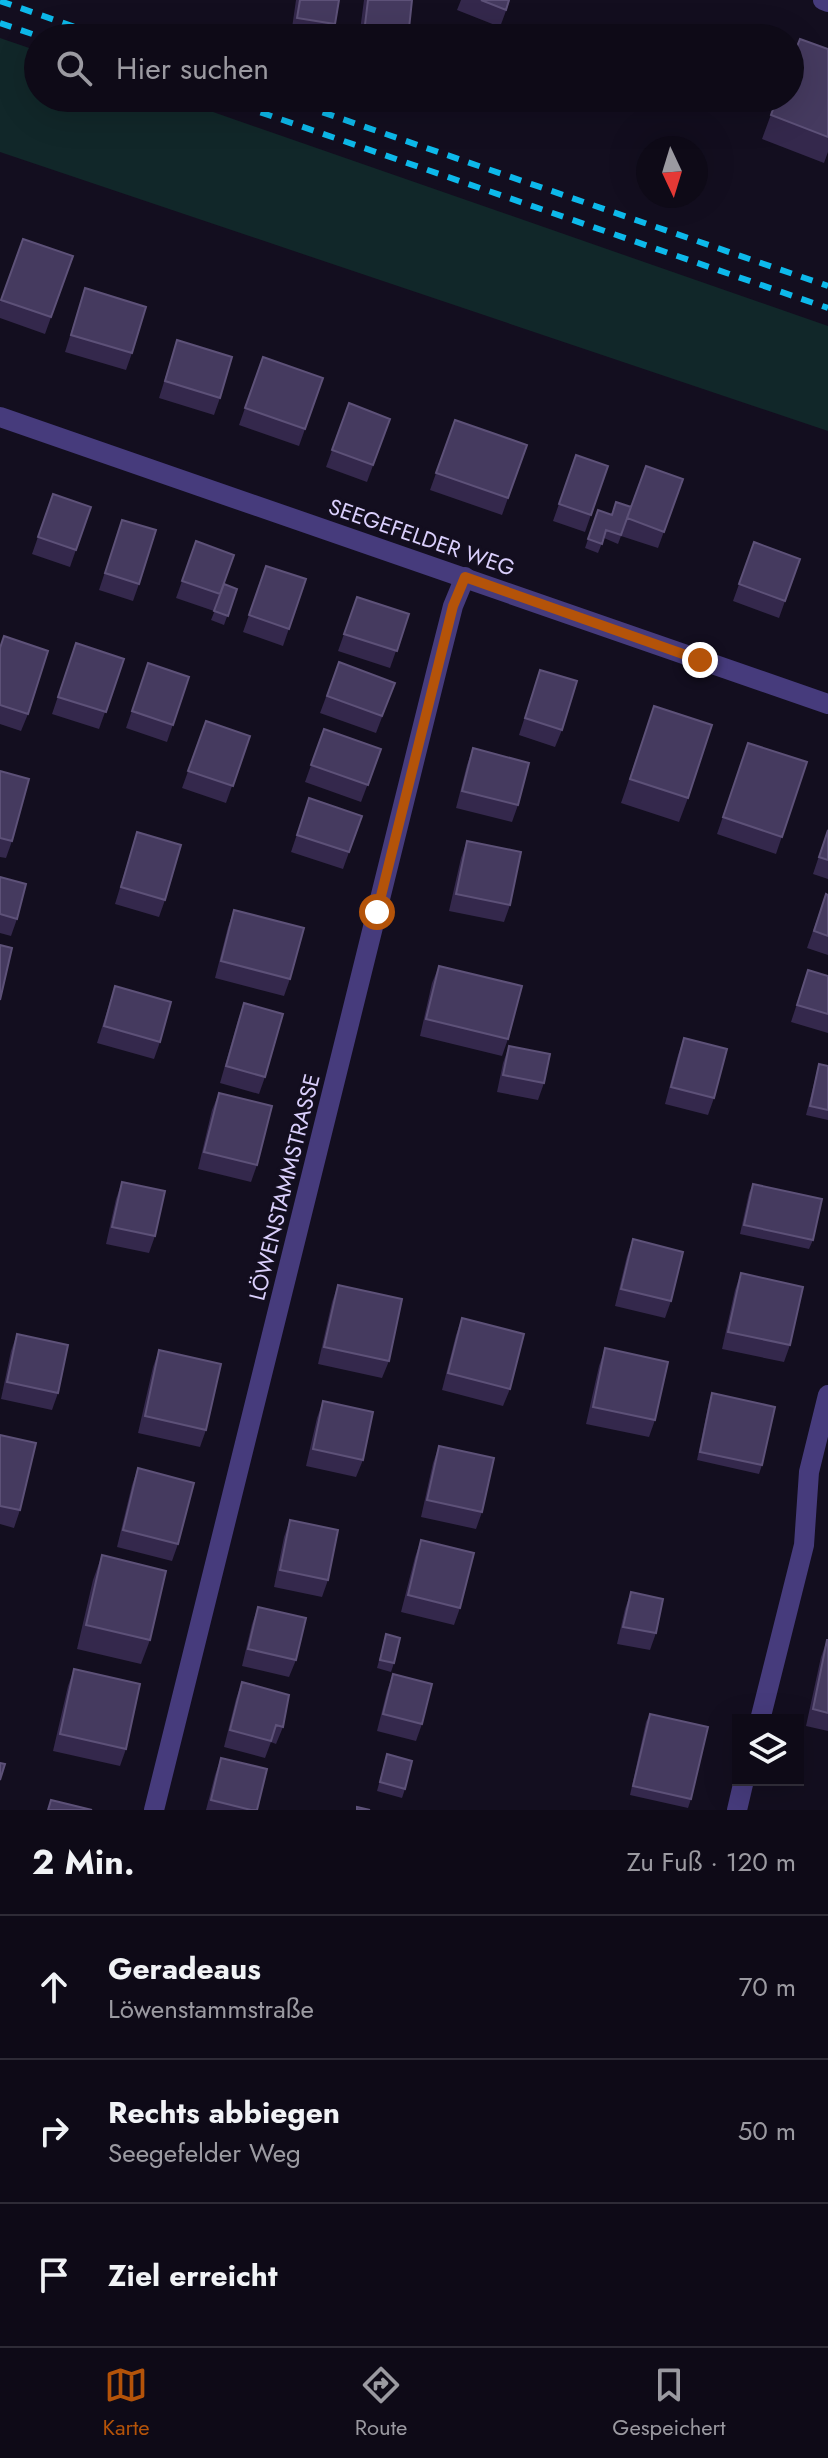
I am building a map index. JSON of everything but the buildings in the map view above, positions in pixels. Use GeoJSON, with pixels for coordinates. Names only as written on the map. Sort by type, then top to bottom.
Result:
{"type":"FeatureCollection","features":[{"type":"Feature","properties":{"kind":"street","name":"SEEGEFELDER WEG"},"geometry":{"type":"LineString","coordinates":[[0,417],[828,704]]}},
{"type":"Feature","properties":{"kind":"street","name":"LÖWENSTAMMSTRASSE"},"geometry":{"type":"LineString","coordinates":[[154,1810],[437,669],[453,606],[465,577]]}},
{"type":"Feature","properties":{"kind":"street"},"geometry":{"type":"LineString","coordinates":[[762,1714],[804,1545],[809,1472],[828,1395]]}},
{"type":"Feature","properties":{"kind":"street"},"geometry":{"type":"LineString","coordinates":[[737,1810],[743,1786]]}},
{"type":"Feature","properties":{"kind":"green space"},"geometry":{"type":"Polygon","coordinates":[[[0,38],[24,46],[24,112],[213,112],[828,326],[828,431],[0,152],[0,38]]]}},
{"type":"Feature","properties":{"kind":"railway"},"geometry":{"type":"LineString","coordinates":[[0,1],[67,24]]}},
{"type":"Feature","properties":{"kind":"railway"},"geometry":{"type":"LineString","coordinates":[[0,23],[24,31]]}},
{"type":"Feature","properties":{"kind":"railway"},"geometry":{"type":"LineString","coordinates":[[260,112],[828,308]]}},
{"type":"Feature","properties":{"kind":"railway"},"geometry":{"type":"LineString","coordinates":[[322,112],[828,286]]}},
{"type":"Feature","properties":{"kind":"route"},"geometry":{"type":"LineString","coordinates":[[377,912],[453,606],[465,577],[700,660]]}}]}
